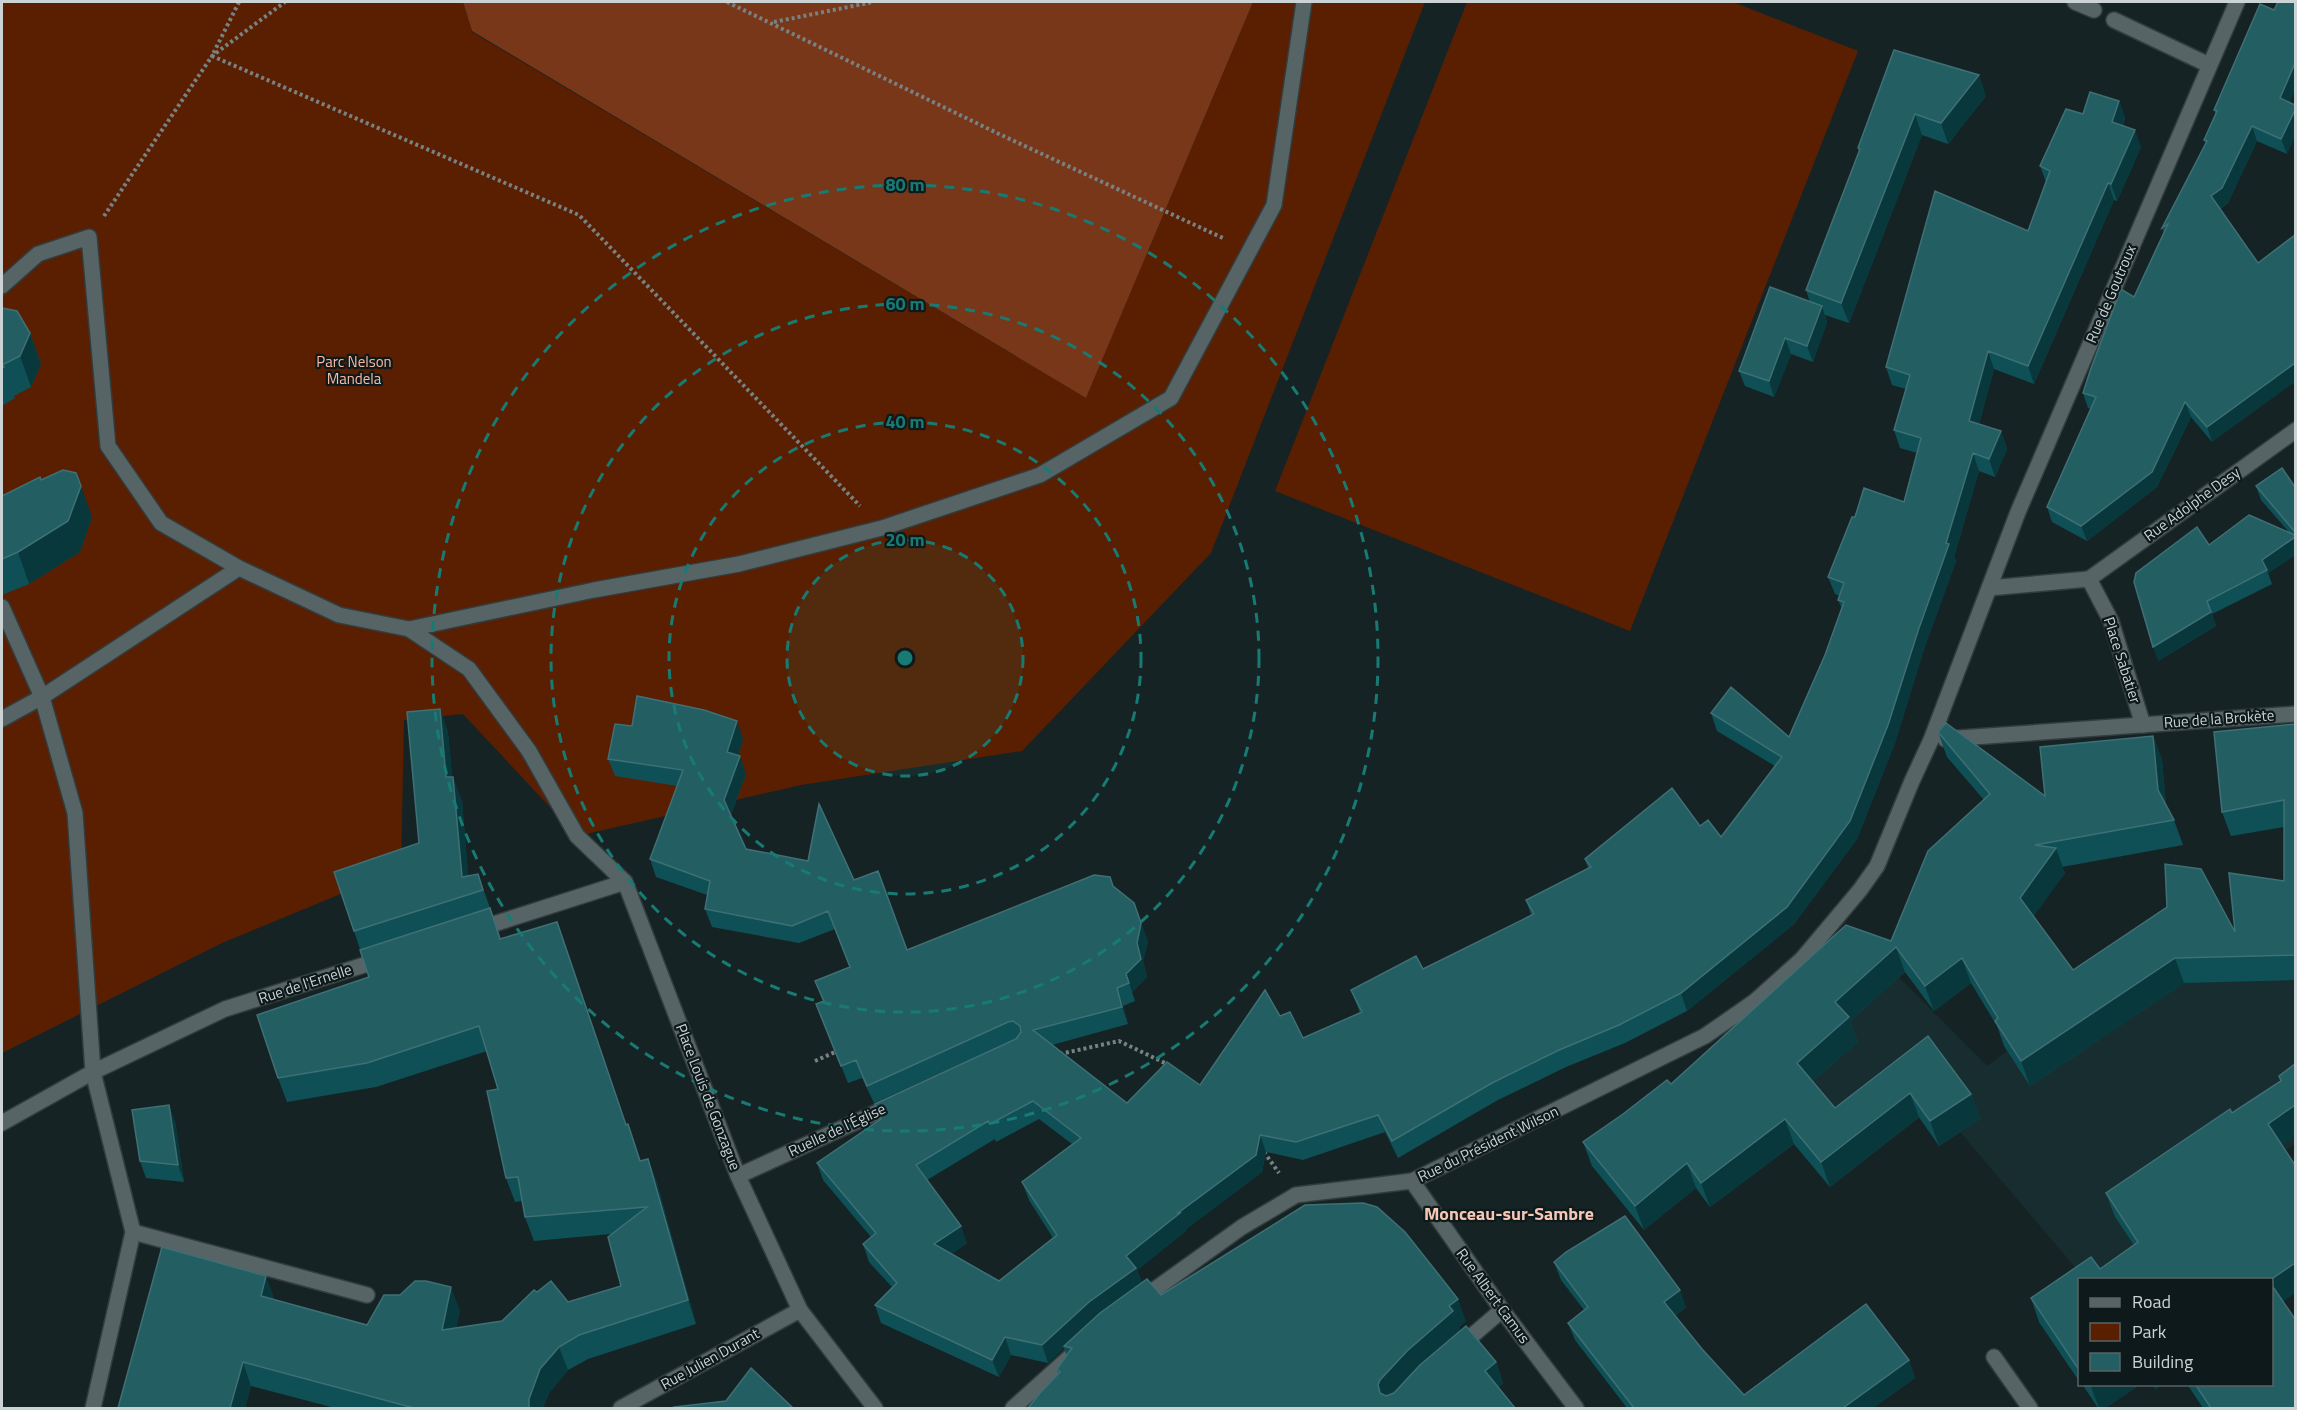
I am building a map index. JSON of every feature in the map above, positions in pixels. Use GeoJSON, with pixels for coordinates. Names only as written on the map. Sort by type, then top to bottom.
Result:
{"type":"FeatureCollection","features":[{"type":"Feature","properties":{"kind":"street"},"geometry":{"type":"LineString","coordinates":[[409,629],[594,590],[739,564],[882,528],[1040,475],[1171,398],[1274,205],[1304,2]]}},
{"type":"Feature","properties":{"kind":"street"},"geometry":{"type":"LineString","coordinates":[[2075,2],[2094,10]]}},
{"type":"Feature","properties":{"kind":"street","name":"Rue de Goutroux"},"geometry":{"type":"LineString","coordinates":[[1989,588],[2018,512],[2236,2]]}},
{"type":"Feature","properties":{"kind":"street"},"geometry":{"type":"LineString","coordinates":[[2114,20],[2209,65]]}},
{"type":"Feature","properties":{"kind":"street"},"geometry":{"type":"LineString","coordinates":[[2,286],[38,254],[89,237],[108,446],[161,523],[239,568],[339,615],[409,629],[469,669],[529,751],[577,836],[625,882],[465,933]]}},
{"type":"Feature","properties":{"kind":"street","name":"Rue Adolphe Desy"},"geometry":{"type":"LineString","coordinates":[[2089,579],[2295,430]]}},
{"type":"Feature","properties":{"kind":"street"},"geometry":{"type":"LineString","coordinates":[[2,719],[42,697],[239,568]]}},
{"type":"Feature","properties":{"kind":"street"},"geometry":{"type":"LineString","coordinates":[[1931,740],[1989,588],[2089,579]]}},
{"type":"Feature","properties":{"kind":"street","name":"Place Sabatier"},"geometry":{"type":"LineString","coordinates":[[1931,740],[2143,725],[2111,621],[2089,579]]}},
{"type":"Feature","properties":{"kind":"street"},"geometry":{"type":"LineString","coordinates":[[2,607],[42,697],[75,813],[93,1072],[133,1232],[93,1408]]}},
{"type":"Feature","properties":{"kind":"street","name":"Rue de la Brokète"},"geometry":{"type":"LineString","coordinates":[[2143,725],[2295,714]]}},
{"type":"Feature","properties":{"kind":"street","name":"Rue du Président Wilson"},"geometry":{"type":"LineString","coordinates":[[1130,1307],[1242,1227],[1296,1195],[1412,1181],[1705,1036],[1754,1002],[1802,959],[1860,890],[1877,866],[1931,740]]}},
{"type":"Feature","properties":{"kind":"street","name":"Place Louis de Gonzague"},"geometry":{"type":"LineString","coordinates":[[625,882],[738,1176],[800,1310],[875,1408]]}},
{"type":"Feature","properties":{"kind":"street","name":"Rue de l'Ernelle"},"geometry":{"type":"LineString","coordinates":[[2,1123],[93,1072],[225,1009],[396,955]]}},
{"type":"Feature","properties":{"kind":"street","name":"Ruelle de l'Église"},"geometry":{"type":"LineString","coordinates":[[738,1176],[910,1097]]}},
{"type":"Feature","properties":{"kind":"street","name":"Rue Albert Camus"},"geometry":{"type":"LineString","coordinates":[[1412,1181],[1502,1310],[1576,1408]]}},
{"type":"Feature","properties":{"kind":"street"},"geometry":{"type":"LineString","coordinates":[[133,1232],[367,1295]]}},
{"type":"Feature","properties":{"kind":"street","name":"Rue Julien Durant"},"geometry":{"type":"LineString","coordinates":[[621,1408],[800,1310]]}},
{"type":"Feature","properties":{"kind":"street"},"geometry":{"type":"LineString","coordinates":[[1448,1357],[1502,1310]]}},
{"type":"Feature","properties":{"kind":"street"},"geometry":{"type":"LineString","coordinates":[[1013,1408],[1086,1342]]}},
{"type":"Feature","properties":{"kind":"street"},"geometry":{"type":"LineString","coordinates":[[1994,1357],[2030,1408]]}},
{"type":"Feature","properties":{"kind":"path"},"geometry":{"type":"LineString","coordinates":[[89,237],[212,57],[239,2]]}},
{"type":"Feature","properties":{"kind":"path"},"geometry":{"type":"LineString","coordinates":[[212,57],[285,2]]}},
{"type":"Feature","properties":{"kind":"path"},"geometry":{"type":"LineString","coordinates":[[727,2],[999,134],[1250,250]]}},
{"type":"Feature","properties":{"kind":"path"},"geometry":{"type":"LineString","coordinates":[[772,22],[873,2]]}},
{"type":"Feature","properties":{"kind":"path"},"geometry":{"type":"LineString","coordinates":[[212,57],[579,215],[882,528]]}},
{"type":"Feature","properties":{"kind":"path"},"geometry":{"type":"LineString","coordinates":[[1055,1055],[1119,1041],[1171,1066]]}},
{"type":"Feature","properties":{"kind":"path"},"geometry":{"type":"LineString","coordinates":[[815,1061],[835,1052]]}},
{"type":"Feature","properties":{"kind":"path"},"geometry":{"type":"LineString","coordinates":[[1262,1149],[1296,1195]]}},
{"type":"Feature","properties":{"kind":"shaded area"},"geometry":{"type":"Polygon","coordinates":[[[463,2],[1253,2],[1086,398],[472,31],[463,2]]]}},
{"type":"Feature","properties":{"kind":"shaded area"},"geometry":{"type":"Polygon","coordinates":[[[2295,934],[2295,1144],[2100,1278],[2084,1278],[1960,1132],[1939,1146],[1919,1118],[1830,1187],[1763,1102],[1892,970],[1987,1066],[2038,1028],[2295,934]]]}},
{"type":"Feature","properties":{"kind":"green space","name":"Parc Nelson Mandela"},"geometry":{"type":"Polygon","coordinates":[[[2,2],[463,2],[472,32],[1086,398],[1253,2],[1425,2],[1211,553],[1022,751],[801,785],[577,836],[463,714],[404,720],[401,869],[222,943],[2,1053],[2,2]]]}},
{"type":"Feature","properties":{"kind":"green space"},"geometry":{"type":"Polygon","coordinates":[[[1467,2],[1733,2],[1858,51],[1630,631],[1275,491],[1467,2]]]}},
{"type":"Feature","properties":{"kind":"building"},"geometry":{"type":"Polygon","coordinates":[[[2278,2],[2295,2],[2295,63],[2280,98],[2295,105],[2295,110],[2281,139],[2252,126],[2222,188],[2211,196],[2258,263],[2295,235],[2295,363],[2207,427],[2185,402],[2152,472],[2081,526],[2047,507],[2096,397],[2083,393],[2090,371],[2121,289],[2134,297],[2168,224],[2162,228],[2207,141],[2204,140],[2217,111],[2214,110],[2260,4],[2274,10],[2278,2]]]}},
{"type":"Feature","properties":{"kind":"building"},"geometry":{"type":"Polygon","coordinates":[[[1894,50],[1979,75],[1941,123],[1915,114],[1841,303],[1806,290],[1860,149],[1858,148],[1894,50]]]}},
{"type":"Feature","properties":{"kind":"building"},"geometry":{"type":"Polygon","coordinates":[[[2090,92],[2119,101],[2112,122],[2135,130],[2111,184],[2108,183],[2028,366],[1988,351],[1969,421],[2001,431],[1989,459],[1973,453],[1946,543],[1949,544],[1888,725],[1850,821],[1787,907],[1681,993],[1619,1025],[1559,1050],[1492,1083],[1392,1141],[1378,1115],[1296,1142],[1260,1135],[1256,1155],[1178,1213],[1180,1213],[1126,1256],[1136,1268],[1089,1302],[1042,1345],[1005,1337],[992,1360],[875,1305],[897,1283],[863,1244],[876,1233],[817,1163],[881,1119],[875,1104],[1016,1039],[1021,1032],[1020,1026],[1013,1021],[1008,1022],[867,1086],[856,1060],[841,1066],[816,1004],[824,1001],[815,981],[850,967],[828,911],[792,926],[705,909],[710,881],[650,859],[683,770],[608,759],[615,724],[632,726],[637,696],[704,710],[737,721],[727,752],[740,756],[724,800],[746,849],[808,861],[819,804],[854,880],[878,871],[907,950],[1094,875],[1110,877],[1113,886],[1134,903],[1141,923],[1137,943],[1141,959],[1126,974],[1129,983],[1117,988],[1122,1007],[1033,1030],[1127,1103],[1167,1062],[1200,1085],[1265,990],[1280,1016],[1290,1012],[1303,1038],[1362,1012],[1351,990],[1416,956],[1423,969],[1534,914],[1526,900],[1591,867],[1585,859],[1672,788],[1700,826],[1708,820],[1721,837],[1782,757],[1711,713],[1731,687],[1789,737],[1825,655],[1844,602],[1838,600],[1844,583],[1828,577],[1852,517],[1855,517],[1864,488],[1904,502],[1921,438],[1894,430],[1910,375],[1886,367],[1935,191],[2028,231],[2050,171],[2040,166],[2066,109],[2083,114],[2090,92]],[[1033,1101],[990,1124],[988,1121],[916,1165],[961,1226],[934,1244],[999,1281],[1057,1235],[1022,1182],[1081,1138],[1033,1101]]]}},
{"type":"Feature","properties":{"kind":"building"},"geometry":{"type":"Polygon","coordinates":[[[1770,287],[1822,306],[1807,346],[1785,338],[1769,381],[1739,371],[1770,287]]]}},
{"type":"Feature","properties":{"kind":"building"},"geometry":{"type":"Polygon","coordinates":[[[2,308],[17,311],[30,333],[20,356],[2,365],[2,308]]]}},
{"type":"Feature","properties":{"kind":"building"},"geometry":{"type":"Polygon","coordinates":[[[2282,468],[2295,487],[2295,532],[2256,486],[2282,468]]]}},
{"type":"Feature","properties":{"kind":"building"},"geometry":{"type":"Polygon","coordinates":[[[63,470],[76,473],[81,486],[68,521],[18,552],[2,559],[2,496],[40,477],[41,480],[63,470]]]}},
{"type":"Feature","properties":{"kind":"building"},"geometry":{"type":"Polygon","coordinates":[[[2249,515],[2295,535],[2295,537],[2262,560],[2267,570],[2207,601],[2211,612],[2153,647],[2134,582],[2136,573],[2197,527],[2209,545],[2249,515]]]}},
{"type":"Feature","properties":{"kind":"building"},"geometry":{"type":"Polygon","coordinates":[[[440,709],[446,777],[453,777],[462,877],[478,874],[483,890],[354,931],[334,872],[419,843],[407,712],[440,709]]]}},
{"type":"Feature","properties":{"kind":"building"},"geometry":{"type":"Polygon","coordinates":[[[1946,723],[2045,796],[2040,747],[2153,736],[2158,790],[2174,820],[2035,845],[2056,848],[2020,898],[2073,970],[2167,907],[2165,864],[2201,869],[2235,932],[2229,873],[2284,881],[2284,800],[2222,812],[2214,732],[2295,724],[2295,955],[2175,958],[2021,1061],[1995,1021],[1998,1018],[1962,958],[1925,986],[1896,947],[1835,1002],[1849,1017],[1797,1063],[1835,1108],[1928,1036],[1971,1094],[1930,1121],[1910,1093],[1821,1162],[1785,1119],[1701,1183],[1687,1163],[1635,1206],[1583,1142],[1667,1080],[1671,1084],[1846,925],[1891,941],[1928,851],[1990,794],[1938,732],[1946,723]]]}},
{"type":"Feature","properties":{"kind":"building"},"geometry":{"type":"Polygon","coordinates":[[[490,908],[500,939],[557,922],[626,1125],[628,1124],[640,1161],[648,1159],[688,1300],[579,1335],[559,1347],[540,1369],[529,1399],[529,1408],[414,1408],[243,1362],[230,1408],[118,1408],[162,1247],[266,1276],[261,1296],[367,1325],[384,1295],[400,1295],[415,1281],[426,1281],[451,1287],[442,1330],[502,1321],[534,1290],[537,1292],[551,1281],[568,1302],[621,1286],[608,1237],[647,1207],[525,1217],[518,1177],[506,1178],[487,1091],[498,1089],[479,1026],[367,1063],[278,1078],[257,1015],[369,977],[360,950],[490,908]]]}},
{"type":"Feature","properties":{"kind":"building"},"geometry":{"type":"Polygon","coordinates":[[[2295,1064],[2295,1105],[2268,1124],[2295,1165],[2295,1263],[2273,1278],[2078,1278],[2078,1368],[2031,1298],[2091,1257],[2100,1269],[2138,1242],[2106,1193],[2230,1109],[2232,1113],[2281,1081],[2279,1076],[2295,1064]]]}},
{"type":"Feature","properties":{"kind":"building"},"geometry":{"type":"Polygon","coordinates":[[[169,1105],[178,1165],[140,1161],[132,1110],[169,1105]]]}},
{"type":"Feature","properties":{"kind":"building"},"geometry":{"type":"Polygon","coordinates":[[[1363,1203],[1377,1207],[1405,1232],[1458,1299],[1449,1306],[1453,1311],[1407,1351],[1380,1380],[1378,1385],[1380,1393],[1386,1396],[1394,1393],[1420,1365],[1466,1326],[1496,1362],[1485,1371],[1515,1408],[1028,1408],[1060,1372],[1057,1369],[1072,1348],[1064,1346],[1100,1313],[1147,1279],[1161,1295],[1305,1205],[1363,1203]]]}},
{"type":"Feature","properties":{"kind":"building"},"geometry":{"type":"Polygon","coordinates":[[[1625,1216],[1680,1290],[1664,1302],[1702,1349],[1744,1395],[1866,1304],[1909,1360],[1843,1408],[1634,1408],[1568,1323],[1588,1307],[1554,1262],[1566,1252],[1625,1216]]]}},
{"type":"Feature","properties":{"kind":"building"},"geometry":{"type":"Polygon","coordinates":[[[2273,1287],[2295,1319],[2295,1408],[2211,1408],[2196,1386],[2273,1386],[2273,1287]]]}},
{"type":"Feature","properties":{"kind":"building"},"geometry":{"type":"Polygon","coordinates":[[[751,1368],[793,1408],[674,1407],[726,1401],[751,1368]]]}},
{"type":"Feature","properties":{"kind":"district","name":"Monceau-sur-Sambre"},"geometry":{"type":"Point","coordinates":[1509,1214]}}]}
